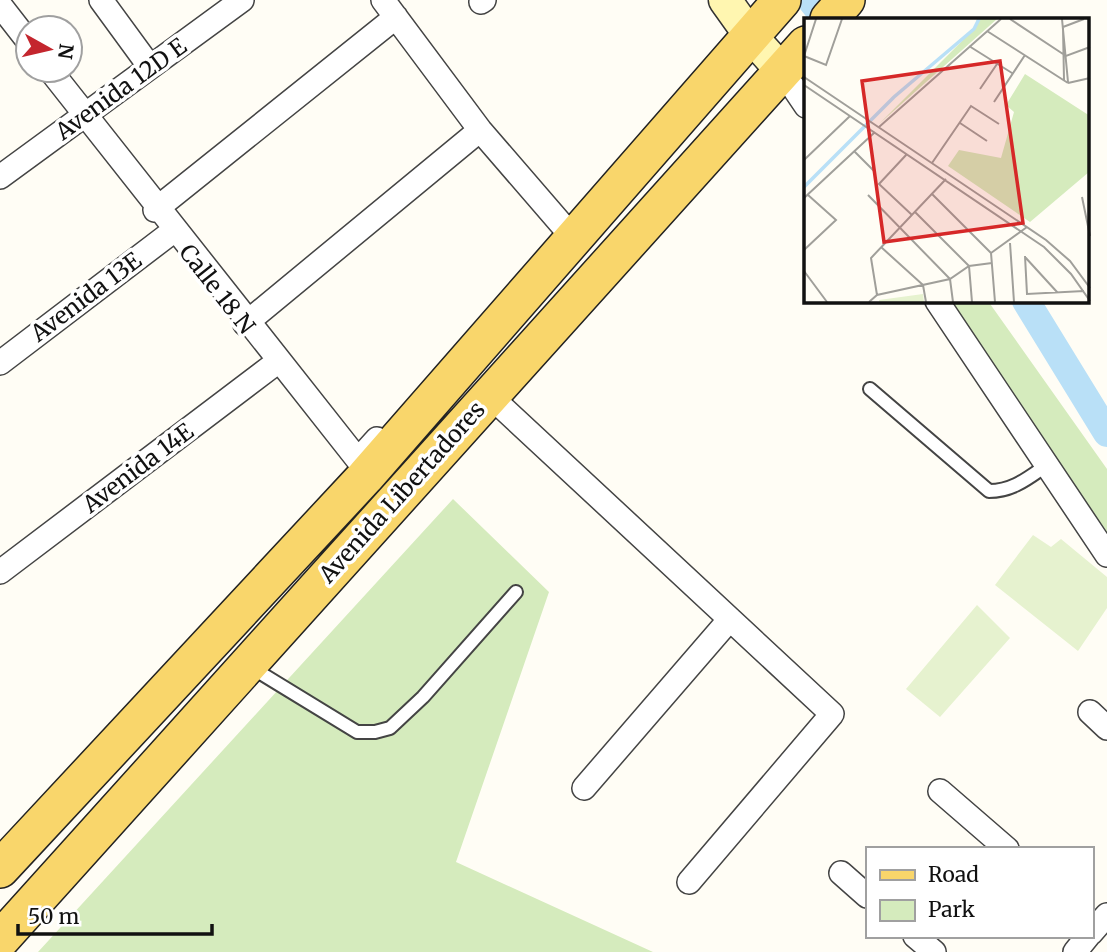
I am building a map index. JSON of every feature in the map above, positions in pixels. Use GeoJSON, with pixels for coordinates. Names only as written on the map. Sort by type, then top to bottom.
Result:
{"type":"FeatureCollection","features":[{"type":"Feature","properties":{"kind":"main road"},"geometry":{"type":"LineString","coordinates":[[725,0],[767,17],[795,59]]}},
{"type":"Feature","properties":{"kind":"main road"},"geometry":{"type":"LineString","coordinates":[[830,18],[846,0]]}},
{"type":"Feature","properties":{"kind":"main road","name":"Avenida Libertadores"},"geometry":{"type":"LineString","coordinates":[[0,869],[366,477],[570,234],[767,17]]}},
{"type":"Feature","properties":{"kind":"main road","name":"Avenida Libertadores"},"geometry":{"type":"LineString","coordinates":[[0,940],[489,394],[795,59]]}},
{"type":"Feature","properties":{"kind":"street"},"geometry":{"type":"LineString","coordinates":[[101,0],[150,67]]}},
{"type":"Feature","properties":{"kind":"street","name":"Avenida 12D E"},"geometry":{"type":"LineString","coordinates":[[0,177],[242,0]]}},
{"type":"Feature","properties":{"kind":"street"},"geometry":{"type":"LineString","coordinates":[[0,5],[14,23]]}},
{"type":"Feature","properties":{"kind":"street"},"geometry":{"type":"LineString","coordinates":[[390,9],[480,130],[570,234],[358,460],[157,208],[390,9]]}},
{"type":"Feature","properties":{"kind":"street"},"geometry":{"type":"LineString","coordinates":[[0,14],[14,32]]}},
{"type":"Feature","properties":{"kind":"street"},"geometry":{"type":"LineString","coordinates":[[795,59],[804,97]]}},
{"type":"Feature","properties":{"kind":"street","name":"Calle 18 N"},"geometry":{"type":"LineString","coordinates":[[56,84],[157,208],[172,232],[247,323],[366,477],[391,505]]}},
{"type":"Feature","properties":{"kind":"street"},"geometry":{"type":"LineString","coordinates":[[60,84],[83,116]]}},
{"type":"Feature","properties":{"kind":"street"},"geometry":{"type":"LineString","coordinates":[[247,323],[480,130]]}},
{"type":"Feature","properties":{"kind":"street","name":"Avenida 13E"},"geometry":{"type":"LineString","coordinates":[[0,363],[172,232]]}},
{"type":"Feature","properties":{"kind":"street"},"geometry":{"type":"LineString","coordinates":[[938,303],[1107,555]]}},
{"type":"Feature","properties":{"kind":"street","name":"Avenida 14E"},"geometry":{"type":"LineString","coordinates":[[0,572],[276,363]]}},
{"type":"Feature","properties":{"kind":"street"},"geometry":{"type":"LineString","coordinates":[[489,394],[832,714],[689,882]]}},
{"type":"Feature","properties":{"kind":"street"},"geometry":{"type":"LineString","coordinates":[[584,788],[730,619]]}},
{"type":"Feature","properties":{"kind":"street"},"geometry":{"type":"LineString","coordinates":[[1090,712],[1107,728]]}},
{"type":"Feature","properties":{"kind":"street"},"geometry":{"type":"LineString","coordinates":[[940,791],[1004,847]]}},
{"type":"Feature","properties":{"kind":"street"},"geometry":{"type":"LineString","coordinates":[[841,873],[866,895]]}},
{"type":"Feature","properties":{"kind":"street"},"geometry":{"type":"LineString","coordinates":[[917,938],[934,952]]}},
{"type":"Feature","properties":{"kind":"street"},"geometry":{"type":"LineString","coordinates":[[1075,952],[1086,938]]}},
{"type":"Feature","properties":{"kind":"lane"},"geometry":{"type":"LineString","coordinates":[[870,389],[989,491],[1003,491],[1018,485],[1046,465]]}},
{"type":"Feature","properties":{"kind":"lane"},"geometry":{"type":"LineString","coordinates":[[247,664],[357,732],[375,733],[390,728],[423,697],[516,592]]}},
{"type":"Feature","properties":{"kind":"green space"},"geometry":{"type":"Polygon","coordinates":[[[951,303],[989,303],[1107,469],[1107,534],[951,303]]]}},
{"type":"Feature","properties":{"kind":"green space"},"geometry":{"type":"Polygon","coordinates":[[[453,499],[549,592],[456,862],[653,952],[38,952],[453,499]]]}},
{"type":"Feature","properties":{"kind":"green space"},"geometry":{"type":"Polygon","coordinates":[[[1033,535],[1051,547],[1061,539],[1107,577],[1107,608],[1078,651],[995,585],[1033,535]]]}},
{"type":"Feature","properties":{"kind":"green space"},"geometry":{"type":"Polygon","coordinates":[[[977,605],[1010,638],[940,717],[906,689],[977,605]]]}},
{"type":"Feature","properties":{"kind":"waterway"},"geometry":{"type":"LineString","coordinates":[[811,0],[825,18]]}},
{"type":"Feature","properties":{"kind":"waterway"},"geometry":{"type":"LineString","coordinates":[[1027,303],[1107,433]]}}]}
